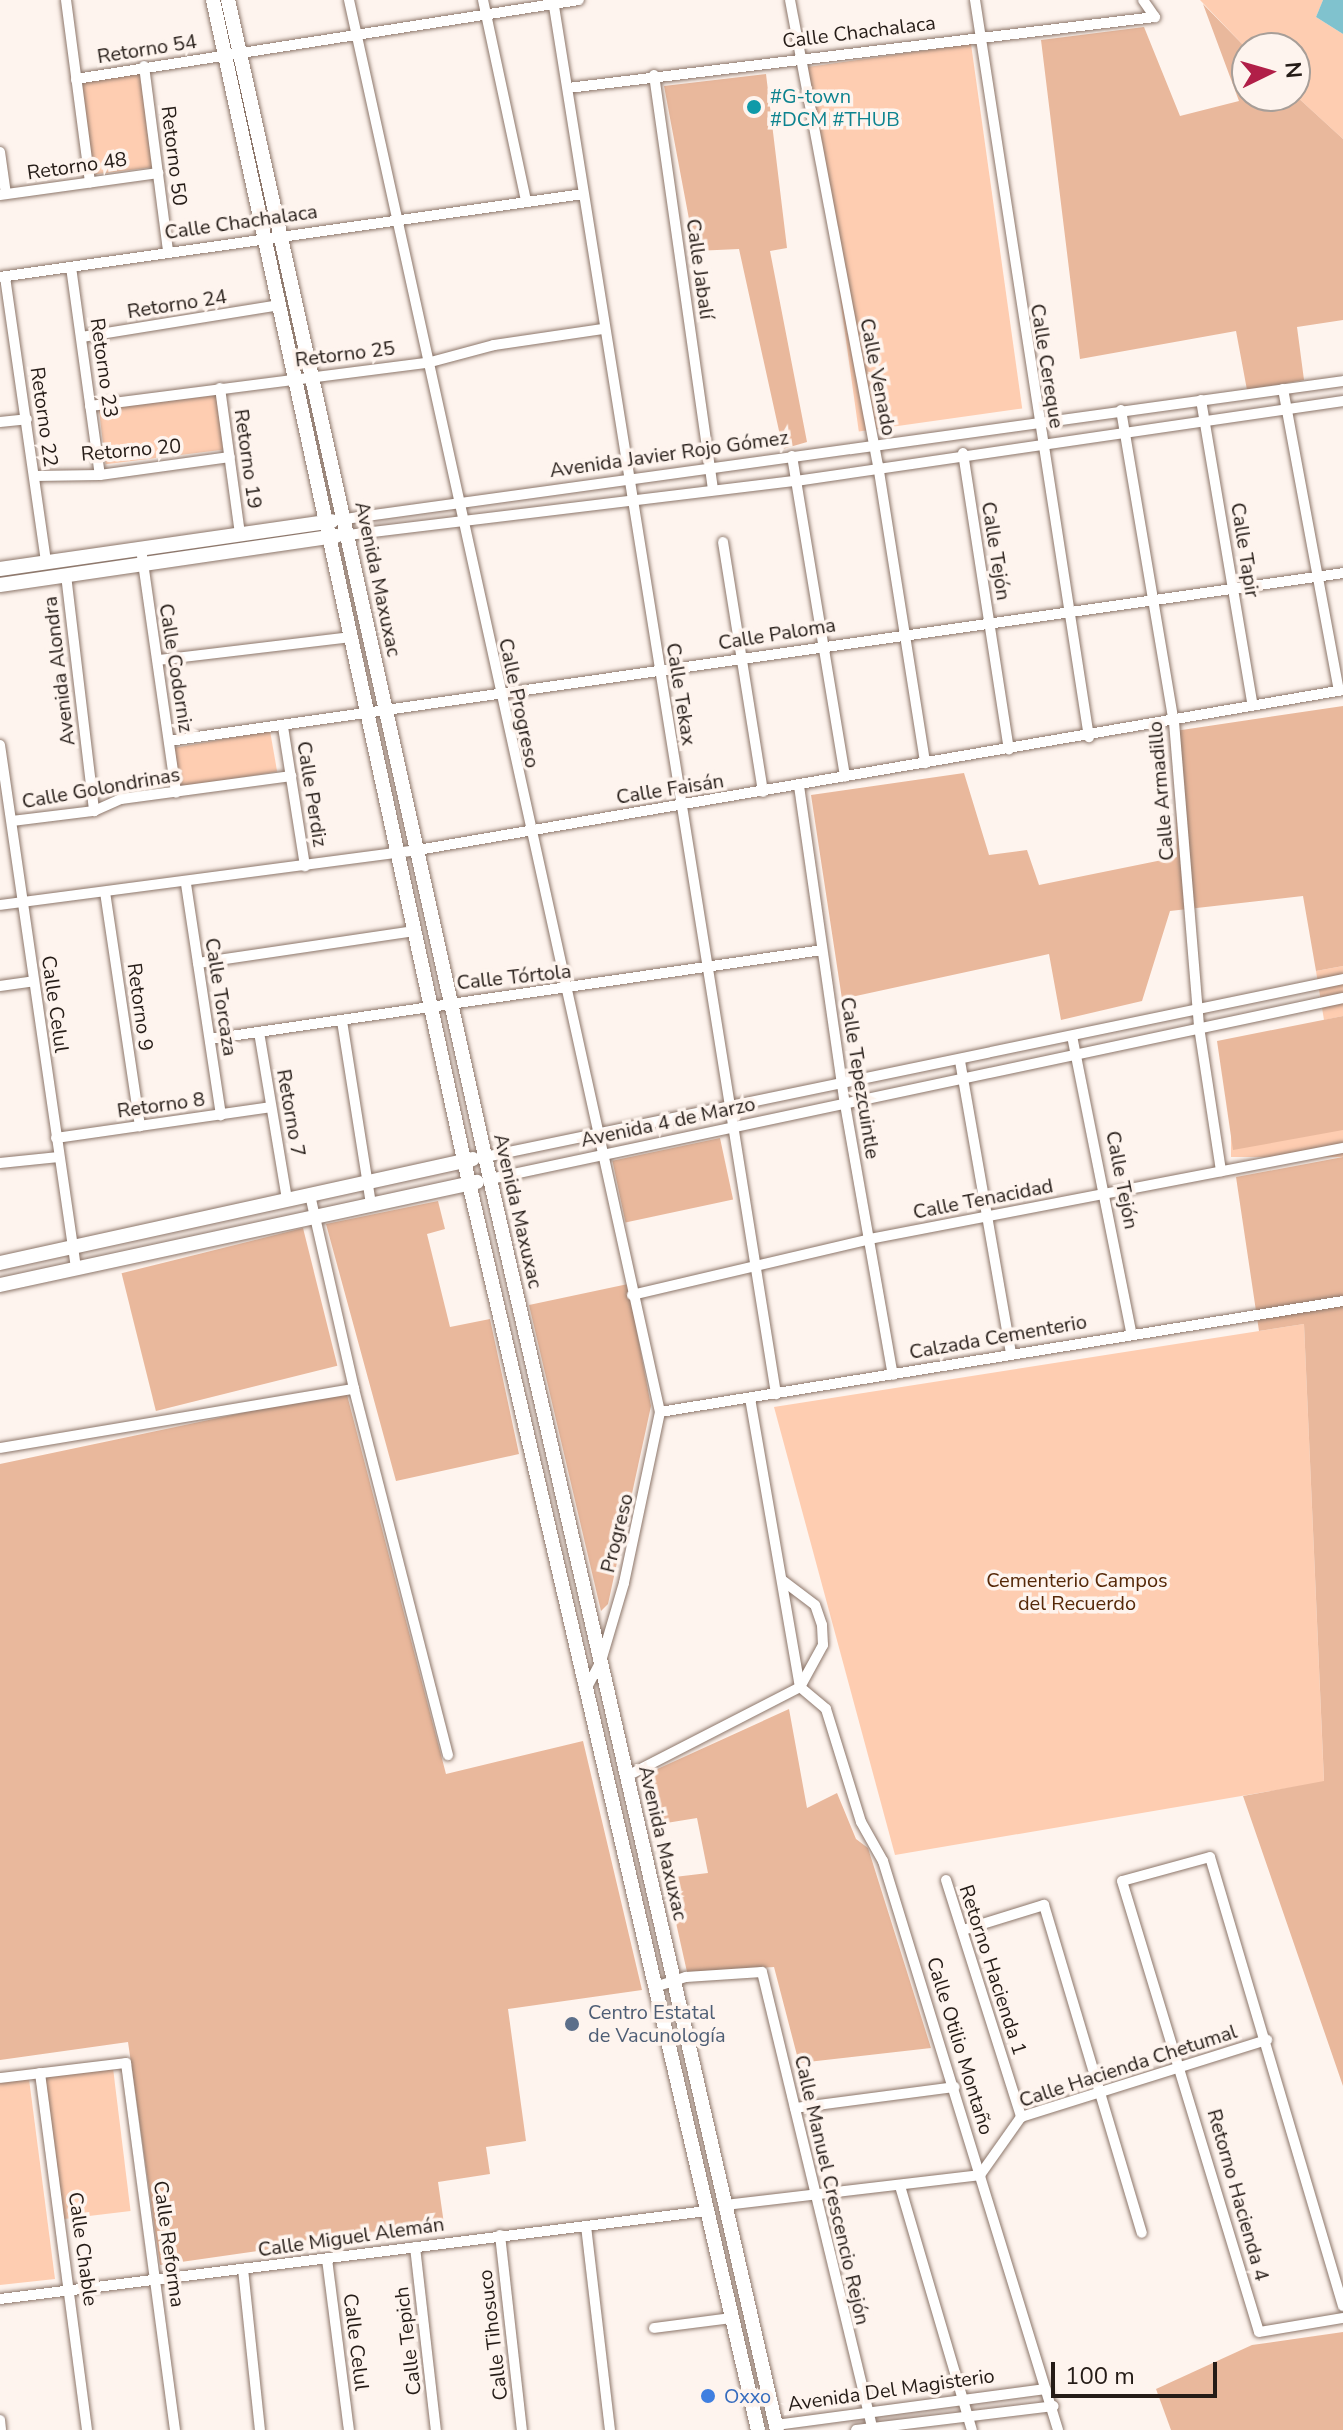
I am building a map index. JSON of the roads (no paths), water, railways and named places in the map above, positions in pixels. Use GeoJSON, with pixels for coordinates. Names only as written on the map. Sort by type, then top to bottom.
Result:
{"type":"FeatureCollection","features":[{"type":"Feature","properties":{"kind":"main road","name":"Avenida Maxuxac"},"geometry":{"type":"LineString","coordinates":[[213,0],[469,1183],[732,2318],[752,2429]]}},
{"type":"Feature","properties":{"kind":"main road","name":"Avenida Maxuxac"},"geometry":{"type":"LineString","coordinates":[[228,0],[485,1157],[777,2428]]}},
{"type":"Feature","properties":{"kind":"main road"},"geometry":{"type":"LineString","coordinates":[[314,467],[332,462]]}},
{"type":"Feature","properties":{"kind":"main road","name":"Avenida Javier Rojo Gómez"},"geometry":{"type":"LineString","coordinates":[[0,585],[143,564],[346,527]]}},
{"type":"Feature","properties":{"kind":"main road","name":"Avenida Javier Rojo Gómez"},"geometry":{"type":"LineString","coordinates":[[0,569],[240,534],[327,530]]}},
{"type":"Feature","properties":{"kind":"main road"},"geometry":{"type":"LineString","coordinates":[[340,587],[358,582]]}},
{"type":"Feature","properties":{"kind":"main road","name":"Avenida 4 de Marzo"},"geometry":{"type":"LineString","coordinates":[[0,1263],[485,1157]]}},
{"type":"Feature","properties":{"kind":"main road","name":"Avenida 4 de Marzo"},"geometry":{"type":"LineString","coordinates":[[0,1285],[490,1179]]}},
{"type":"Feature","properties":{"kind":"main road","name":"Avenida Del Magisterio"},"geometry":{"type":"LineString","coordinates":[[752,2429],[777,2428]]}},
{"type":"Feature","properties":{"kind":"street"},"geometry":{"type":"LineString","coordinates":[[66,0],[90,182]]}},
{"type":"Feature","properties":{"kind":"street","name":"Calle Progreso"},"geometry":{"type":"LineString","coordinates":[[349,0],[498,693],[660,1412]]}},
{"type":"Feature","properties":{"kind":"street"},"geometry":{"type":"LineString","coordinates":[[483,0],[526,201]]}},
{"type":"Feature","properties":{"kind":"street"},"geometry":{"type":"LineString","coordinates":[[224,54],[356,36],[553,1],[579,0]]}},
{"type":"Feature","properties":{"kind":"street","name":"Calle Venado"},"geometry":{"type":"LineString","coordinates":[[790,0],[797,59],[878,465],[925,763]]}},
{"type":"Feature","properties":{"kind":"street","name":"Calle Cereque"},"geometry":{"type":"LineString","coordinates":[[975,0],[1037,421],[1089,737]]}},
{"type":"Feature","properties":{"kind":"street","name":"Calle Chachalaca"},"geometry":{"type":"LineString","coordinates":[[568,88],[979,35],[1155,17],[1143,0]]}},
{"type":"Feature","properties":{"kind":"street","name":"Calle Tekax"},"geometry":{"type":"LineString","coordinates":[[553,1],[627,480],[776,1394]]}},
{"type":"Feature","properties":{"kind":"street","name":"Retorno 54"},"geometry":{"type":"LineString","coordinates":[[76,79],[224,54]]}},
{"type":"Feature","properties":{"kind":"street","name":"Retorno 50"},"geometry":{"type":"LineString","coordinates":[[144,66],[168,251]]}},
{"type":"Feature","properties":{"kind":"street","name":"Calle Jabalí"},"geometry":{"type":"LineString","coordinates":[[654,75],[713,490]]}},
{"type":"Feature","properties":{"kind":"street"},"geometry":{"type":"LineString","coordinates":[[0,152],[3,195]]}},
{"type":"Feature","properties":{"kind":"street","name":"Retorno 48"},"geometry":{"type":"LineString","coordinates":[[3,195],[158,173]]}},
{"type":"Feature","properties":{"kind":"street","name":"Calle Chachalaca"},"geometry":{"type":"LineString","coordinates":[[3,277],[395,218],[583,194]]}},
{"type":"Feature","properties":{"kind":"street","name":"Retorno 23"},"geometry":{"type":"LineString","coordinates":[[71,267],[100,475]]}},
{"type":"Feature","properties":{"kind":"street","name":"Retorno 22"},"geometry":{"type":"LineString","coordinates":[[3,277],[27,419],[46,562]]}},
{"type":"Feature","properties":{"kind":"street","name":"Retorno 24"},"geometry":{"type":"LineString","coordinates":[[82,337],[279,305]]}},
{"type":"Feature","properties":{"kind":"street","name":"Retorno 25"},"geometry":{"type":"LineString","coordinates":[[90,406],[427,363],[494,345],[603,329]]}},
{"type":"Feature","properties":{"kind":"street","name":"Avenida Javier Rojo Gómez"},"geometry":{"type":"LineString","coordinates":[[346,527],[459,505],[627,480],[1343,381]]}},
{"type":"Feature","properties":{"kind":"street","name":"Retorno 19"},"geometry":{"type":"LineString","coordinates":[[220,388],[240,534]]}},
{"type":"Feature","properties":{"kind":"street"},"geometry":{"type":"LineString","coordinates":[[1283,389],[1341,690]]}},
{"type":"Feature","properties":{"kind":"street","name":"Calle Tapir"},"geometry":{"type":"LineString","coordinates":[[1201,400],[1253,706]]}},
{"type":"Feature","properties":{"kind":"street","name":"Avenida Javier Rojo Gómez"},"geometry":{"type":"LineString","coordinates":[[346,527],[462,524],[796,481],[878,465],[1343,401]]}},
{"type":"Feature","properties":{"kind":"street","name":"Calle Armadillo"},"geometry":{"type":"LineString","coordinates":[[1121,410],[1174,722],[1197,1008],[1221,1171]]}},
{"type":"Feature","properties":{"kind":"street"},"geometry":{"type":"LineString","coordinates":[[0,422],[27,419]]}},
{"type":"Feature","properties":{"kind":"street","name":"Calle Tejón"},"geometry":{"type":"LineString","coordinates":[[963,453],[1009,749]]}},
{"type":"Feature","properties":{"kind":"street"},"geometry":{"type":"LineString","coordinates":[[792,456],[845,777]]}},
{"type":"Feature","properties":{"kind":"street","name":"Retorno 20"},"geometry":{"type":"LineString","coordinates":[[35,476],[100,475],[230,457]]}},
{"type":"Feature","properties":{"kind":"street"},"geometry":{"type":"LineString","coordinates":[[723,542],[763,792]]}},
{"type":"Feature","properties":{"kind":"street","name":"Calle Codorniz"},"geometry":{"type":"LineString","coordinates":[[141,549],[176,793]]}},
{"type":"Feature","properties":{"kind":"street","name":"Calle Paloma"},"geometry":{"type":"LineString","coordinates":[[169,741],[368,715],[904,633],[1343,573]]}},
{"type":"Feature","properties":{"kind":"street","name":"Avenida Alondra"},"geometry":{"type":"LineString","coordinates":[[66,575],[94,811]]}},
{"type":"Feature","properties":{"kind":"street"},"geometry":{"type":"LineString","coordinates":[[158,660],[351,637]]}},
{"type":"Feature","properties":{"kind":"street","name":"Calle Faisán"},"geometry":{"type":"LineString","coordinates":[[0,905],[186,884],[418,850],[1089,737],[1341,690]]}},
{"type":"Feature","properties":{"kind":"street","name":"Calle Perdiz"},"geometry":{"type":"LineString","coordinates":[[283,727],[305,866]]}},
{"type":"Feature","properties":{"kind":"street","name":"Calle Celul"},"geometry":{"type":"LineString","coordinates":[[0,745],[76,1268]]}},
{"type":"Feature","properties":{"kind":"street","name":"Calle Golondrinas"},"geometry":{"type":"LineString","coordinates":[[12,821],[94,811],[121,799],[291,776]]}},
{"type":"Feature","properties":{"kind":"street","name":"Calle Tepezcuintle"},"geometry":{"type":"LineString","coordinates":[[799,786],[845,1104],[893,1375]]}},
{"type":"Feature","properties":{"kind":"street","name":"Calle Torcaza"},"geometry":{"type":"LineString","coordinates":[[186,884],[221,1115]]}},
{"type":"Feature","properties":{"kind":"street","name":"Retorno 9"},"geometry":{"type":"LineString","coordinates":[[105,892],[140,1126]]}},
{"type":"Feature","properties":{"kind":"street"},"geometry":{"type":"LineString","coordinates":[[198,963],[415,931]]}},
{"type":"Feature","properties":{"kind":"street","name":"Calle Tórtola"},"geometry":{"type":"LineString","coordinates":[[210,1039],[451,1002],[566,990],[822,950]]}},
{"type":"Feature","properties":{"kind":"street","name":"Avenida 4 de Marzo"},"geometry":{"type":"LineString","coordinates":[[485,1157],[729,1109],[1343,979]]}},
{"type":"Feature","properties":{"kind":"street"},"geometry":{"type":"LineString","coordinates":[[0,986],[34,981]]}},
{"type":"Feature","properties":{"kind":"street"},"geometry":{"type":"LineString","coordinates":[[1305,987],[1310,1004]]}},
{"type":"Feature","properties":{"kind":"street","name":"Avenida 4 de Marzo"},"geometry":{"type":"LineString","coordinates":[[490,1179],[1078,1057],[1199,1027],[1343,998]]}},
{"type":"Feature","properties":{"kind":"street"},"geometry":{"type":"LineString","coordinates":[[342,1021],[371,1205]]}},
{"type":"Feature","properties":{"kind":"street","name":"Retorno 7"},"geometry":{"type":"LineString","coordinates":[[259,1032],[287,1200]]}},
{"type":"Feature","properties":{"kind":"street","name":"Calle Tejón"},"geometry":{"type":"LineString","coordinates":[[1072,1036],[1107,1193],[1131,1332]]}},
{"type":"Feature","properties":{"kind":"street"},"geometry":{"type":"LineString","coordinates":[[960,1061],[1011,1352]]}},
{"type":"Feature","properties":{"kind":"street","name":"Retorno 8"},"geometry":{"type":"LineString","coordinates":[[56,1138],[270,1107]]}},
{"type":"Feature","properties":{"kind":"street","name":"Calle Tenacidad"},"geometry":{"type":"LineString","coordinates":[[632,1295],[870,1239],[1343,1148]]}},
{"type":"Feature","properties":{"kind":"street"},"geometry":{"type":"LineString","coordinates":[[0,1163],[59,1157]]}},
{"type":"Feature","properties":{"kind":"street"},"geometry":{"type":"LineString","coordinates":[[310,1195],[354,1389],[448,1755]]}},
{"type":"Feature","properties":{"kind":"street","name":"Calzada Cementerio"},"geometry":{"type":"LineString","coordinates":[[660,1412],[893,1375],[1131,1332],[1343,1301]]}},
{"type":"Feature","properties":{"kind":"street"},"geometry":{"type":"LineString","coordinates":[[0,1448],[354,1389]]}},
{"type":"Feature","properties":{"kind":"street"},"geometry":{"type":"LineString","coordinates":[[750,1398],[800,1687]]}},
{"type":"Feature","properties":{"kind":"street","name":"Progreso"},"geometry":{"type":"LineString","coordinates":[[586,1689],[601,1661],[645,1497],[660,1412]]}},
{"type":"Feature","properties":{"kind":"street"},"geometry":{"type":"LineString","coordinates":[[627,1776],[800,1687],[823,1645],[822,1625],[815,1605],[782,1580]]}},
{"type":"Feature","properties":{"kind":"street","name":"Calle Otilio Montaño"},"geometry":{"type":"LineString","coordinates":[[800,1687],[826,1709],[861,1822],[883,1861],[1046,2389],[1054,2406],[1058,2430]]}},
{"type":"Feature","properties":{"kind":"street","name":"Retorno Hacienda 4"},"geometry":{"type":"LineString","coordinates":[[1267,2040],[1210,1857],[1122,1881],[1182,2068],[1259,2332],[1343,2318]]}},
{"type":"Feature","properties":{"kind":"street","name":"Retorno Hacienda 1"},"geometry":{"type":"LineString","coordinates":[[946,1880],[1021,2117]]}},
{"type":"Feature","properties":{"kind":"street"},"geometry":{"type":"LineString","coordinates":[[963,1930],[1044,1905],[1103,2093],[1142,2233]]}},
{"type":"Feature","properties":{"kind":"street","name":"Calle Manuel Crescencio Rejón"},"geometry":{"type":"LineString","coordinates":[[674,1981],[762,1972],[872,2428]]}},
{"type":"Feature","properties":{"kind":"street"},"geometry":{"type":"LineString","coordinates":[[655,1987],[674,1981]]}},
{"type":"Feature","properties":{"kind":"street"},"geometry":{"type":"LineString","coordinates":[[1267,2040],[1343,2306]]}},
{"type":"Feature","properties":{"kind":"street","name":"Calle Hacienda Chetumal"},"geometry":{"type":"LineString","coordinates":[[980,2175],[1021,2117],[1267,2040]]}},
{"type":"Feature","properties":{"kind":"street","name":"Calle Reforma"},"geometry":{"type":"LineString","coordinates":[[40,2073],[126,2063],[175,2430]]}},
{"type":"Feature","properties":{"kind":"street"},"geometry":{"type":"LineString","coordinates":[[0,2078],[40,2073]]}},
{"type":"Feature","properties":{"kind":"street","name":"Calle Chable"},"geometry":{"type":"LineString","coordinates":[[40,2073],[87,2430]]}},
{"type":"Feature","properties":{"kind":"street"},"geometry":{"type":"LineString","coordinates":[[795,2108],[955,2087]]}},
{"type":"Feature","properties":{"kind":"street"},"geometry":{"type":"LineString","coordinates":[[726,2205],[980,2175]]}},
{"type":"Feature","properties":{"kind":"street"},"geometry":{"type":"LineString","coordinates":[[900,2186],[972,2430]]}},
{"type":"Feature","properties":{"kind":"street","name":"Calle Miguel Alemán"},"geometry":{"type":"LineString","coordinates":[[0,2299],[707,2211]]}},
{"type":"Feature","properties":{"kind":"street"},"geometry":{"type":"LineString","coordinates":[[586,2226],[610,2430]]}},
{"type":"Feature","properties":{"kind":"street","name":"Calle Tihosuco"},"geometry":{"type":"LineString","coordinates":[[500,2235],[522,2430]]}},
{"type":"Feature","properties":{"kind":"street","name":"Calle Tepich"},"geometry":{"type":"LineString","coordinates":[[415,2247],[436,2430]]}},
{"type":"Feature","properties":{"kind":"street","name":"Calle Celul"},"geometry":{"type":"LineString","coordinates":[[327,2259],[349,2430]]}},
{"type":"Feature","properties":{"kind":"street"},"geometry":{"type":"LineString","coordinates":[[243,2269],[260,2430]]}},
{"type":"Feature","properties":{"kind":"street"},"geometry":{"type":"LineString","coordinates":[[654,2328],[732,2318]]}},
{"type":"Feature","properties":{"kind":"street","name":"Avenida Del Magisterio"},"geometry":{"type":"LineString","coordinates":[[777,2428],[1046,2389]]}},
{"type":"Feature","properties":{"kind":"street","name":"Avenida Del Magisterio"},"geometry":{"type":"LineString","coordinates":[[856,2430],[1054,2406]]}},
{"type":"Feature","properties":{"kind":"street"},"geometry":{"type":"LineString","coordinates":[[885,2412],[886,2428]]}},
{"type":"Feature","properties":{"kind":"street"},"geometry":{"type":"LineString","coordinates":[[0,2420],[1,2430]]}},
{"type":"Feature","properties":{"kind":"water"},"geometry":{"type":"Polygon","coordinates":[[[1323,0],[1343,0],[1343,34],[1316,17],[1323,0]]]}},
{"type":"Feature","properties":{"kind":"place","name":"#G-town #DCM #THUB"},"geometry":{"type":"Point","coordinates":[754,107]}},
{"type":"Feature","properties":{"kind":"place","name":"Centro Estatal de Vacunología"},"geometry":{"type":"Point","coordinates":[572,2024]}},
{"type":"Feature","properties":{"kind":"place","name":"Oxxo"},"geometry":{"type":"Point","coordinates":[708,2396]}},
{"type":"Feature","properties":{"kind":"park label","name":"Cementerio Campos del Recuerdo"},"geometry":{"type":"Point","coordinates":[1077,1592]}}]}
